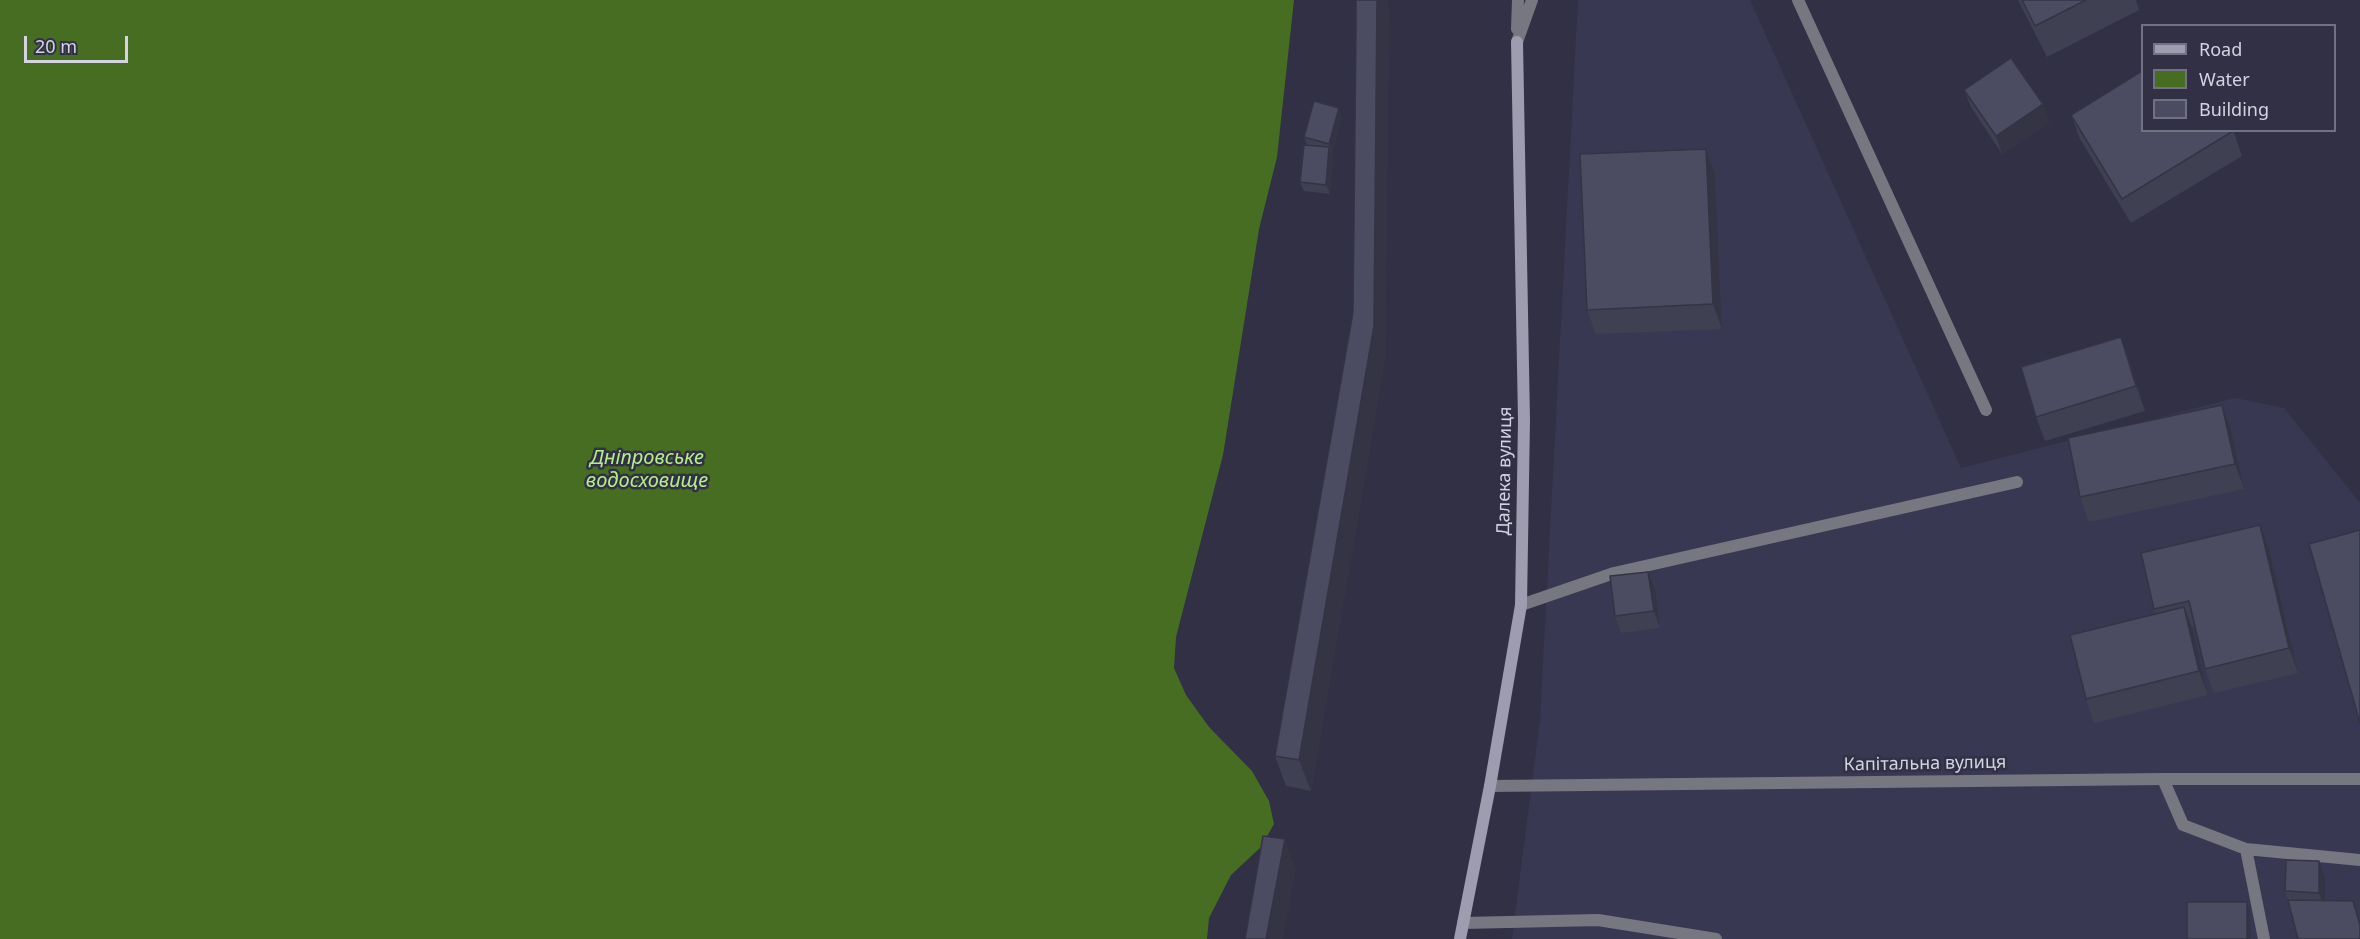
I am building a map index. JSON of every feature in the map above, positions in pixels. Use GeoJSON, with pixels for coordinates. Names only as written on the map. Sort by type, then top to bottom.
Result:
{"type":"FeatureCollection","features":[{"type":"Feature","properties":{"kind":"street"},"geometry":{"type":"LineString","coordinates":[[1517,42],[1518,0]]}},
{"type":"Feature","properties":{"kind":"street","name":"Далека вулиця"},"geometry":{"type":"LineString","coordinates":[[1460,939],[1491,786],[1521,606],[1524,420],[1517,42],[1532,0]]}},
{"type":"Feature","properties":{"kind":"street"},"geometry":{"type":"LineString","coordinates":[[1797,0],[1986,410]]}},
{"type":"Feature","properties":{"kind":"street"},"geometry":{"type":"LineString","coordinates":[[1521,606],[1614,573],[2017,482]]}},
{"type":"Feature","properties":{"kind":"street"},"geometry":{"type":"LineString","coordinates":[[2163,779],[2183,825],[2246,849],[2360,860]]}},
{"type":"Feature","properties":{"kind":"street","name":"Капітальна вулиця"},"geometry":{"type":"LineString","coordinates":[[1491,786],[2360,779]]}},
{"type":"Feature","properties":{"kind":"street"},"geometry":{"type":"LineString","coordinates":[[2246,849],[2264,939]]}},
{"type":"Feature","properties":{"kind":"street"},"geometry":{"type":"LineString","coordinates":[[1463,923],[1598,920],[1716,939]]}},
{"type":"Feature","properties":{"kind":"shaded area"},"geometry":{"type":"Polygon","coordinates":[[[1578,0],[1750,0],[1961,468],[2235,398],[2284,408],[2360,503],[2360,939],[1512,939],[1540,720],[1578,0]]]}},
{"type":"Feature","properties":{"kind":"water","name":"Дніпровське водосховище"},"geometry":{"type":"Polygon","coordinates":[[[0,0],[1294,0],[1277,157],[1259,229],[1223,455],[1176,637],[1174,668],[1186,695],[1209,727],[1252,771],[1269,801],[1274,824],[1261,847],[1231,875],[1209,918],[1207,939],[0,939],[0,0]]]}},
{"type":"Feature","properties":{"kind":"building"},"geometry":{"type":"Polygon","coordinates":[[[1356,0],[1377,0],[1374,326],[1299,760],[1275,756],[1353,312],[1356,0]]]}},
{"type":"Feature","properties":{"kind":"building"},"geometry":{"type":"Polygon","coordinates":[[[2022,0],[2086,0],[2035,26],[2022,0]]]}},
{"type":"Feature","properties":{"kind":"building"},"geometry":{"type":"Polygon","coordinates":[[[2011,58],[2043,104],[1996,136],[1964,90],[2011,58]]]}},
{"type":"Feature","properties":{"kind":"building"},"geometry":{"type":"Polygon","coordinates":[[[2141,72],[2141,132],[2231,132],[2122,199],[2071,115],[2141,72]]]}},
{"type":"Feature","properties":{"kind":"building"},"geometry":{"type":"Polygon","coordinates":[[[1314,101],[1339,108],[1329,144],[1304,137],[1314,101]]]}},
{"type":"Feature","properties":{"kind":"building"},"geometry":{"type":"Polygon","coordinates":[[[1304,145],[1329,147],[1326,185],[1300,182],[1304,145]]]}},
{"type":"Feature","properties":{"kind":"building"},"geometry":{"type":"Polygon","coordinates":[[[1706,149],[1713,304],[1587,310],[1580,154],[1706,149]]]}},
{"type":"Feature","properties":{"kind":"building"},"geometry":{"type":"Polygon","coordinates":[[[2121,337],[2136,386],[2036,417],[2021,367],[2121,337]]]}},
{"type":"Feature","properties":{"kind":"building"},"geometry":{"type":"Polygon","coordinates":[[[2222,405],[2235,464],[2080,497],[2068,438],[2222,405]]]}},
{"type":"Feature","properties":{"kind":"building"},"geometry":{"type":"Polygon","coordinates":[[[2260,525],[2289,648],[2205,669],[2189,601],[2154,609],[2141,553],[2260,525]]]}},
{"type":"Feature","properties":{"kind":"building"},"geometry":{"type":"Polygon","coordinates":[[[2360,530],[2360,723],[2309,544],[2360,530]]]}},
{"type":"Feature","properties":{"kind":"building"},"geometry":{"type":"Polygon","coordinates":[[[1648,572],[1654,611],[1615,616],[1610,576],[1648,572]]]}},
{"type":"Feature","properties":{"kind":"building"},"geometry":{"type":"Polygon","coordinates":[[[2184,607],[2199,671],[2086,699],[2070,635],[2184,607]]]}},
{"type":"Feature","properties":{"kind":"building"},"geometry":{"type":"Polygon","coordinates":[[[1263,836],[1285,839],[1266,939],[1245,939],[1263,836]]]}},
{"type":"Feature","properties":{"kind":"building"},"geometry":{"type":"Polygon","coordinates":[[[2286,860],[2319,861],[2319,893],[2285,891],[2286,860]]]}},
{"type":"Feature","properties":{"kind":"building"},"geometry":{"type":"Polygon","coordinates":[[[2288,900],[2353,901],[2360,925],[2360,939],[2298,939],[2288,900]]]}},
{"type":"Feature","properties":{"kind":"building"},"geometry":{"type":"Polygon","coordinates":[[[2187,902],[2247,902],[2247,939],[2187,939],[2187,902]]]}}]}
